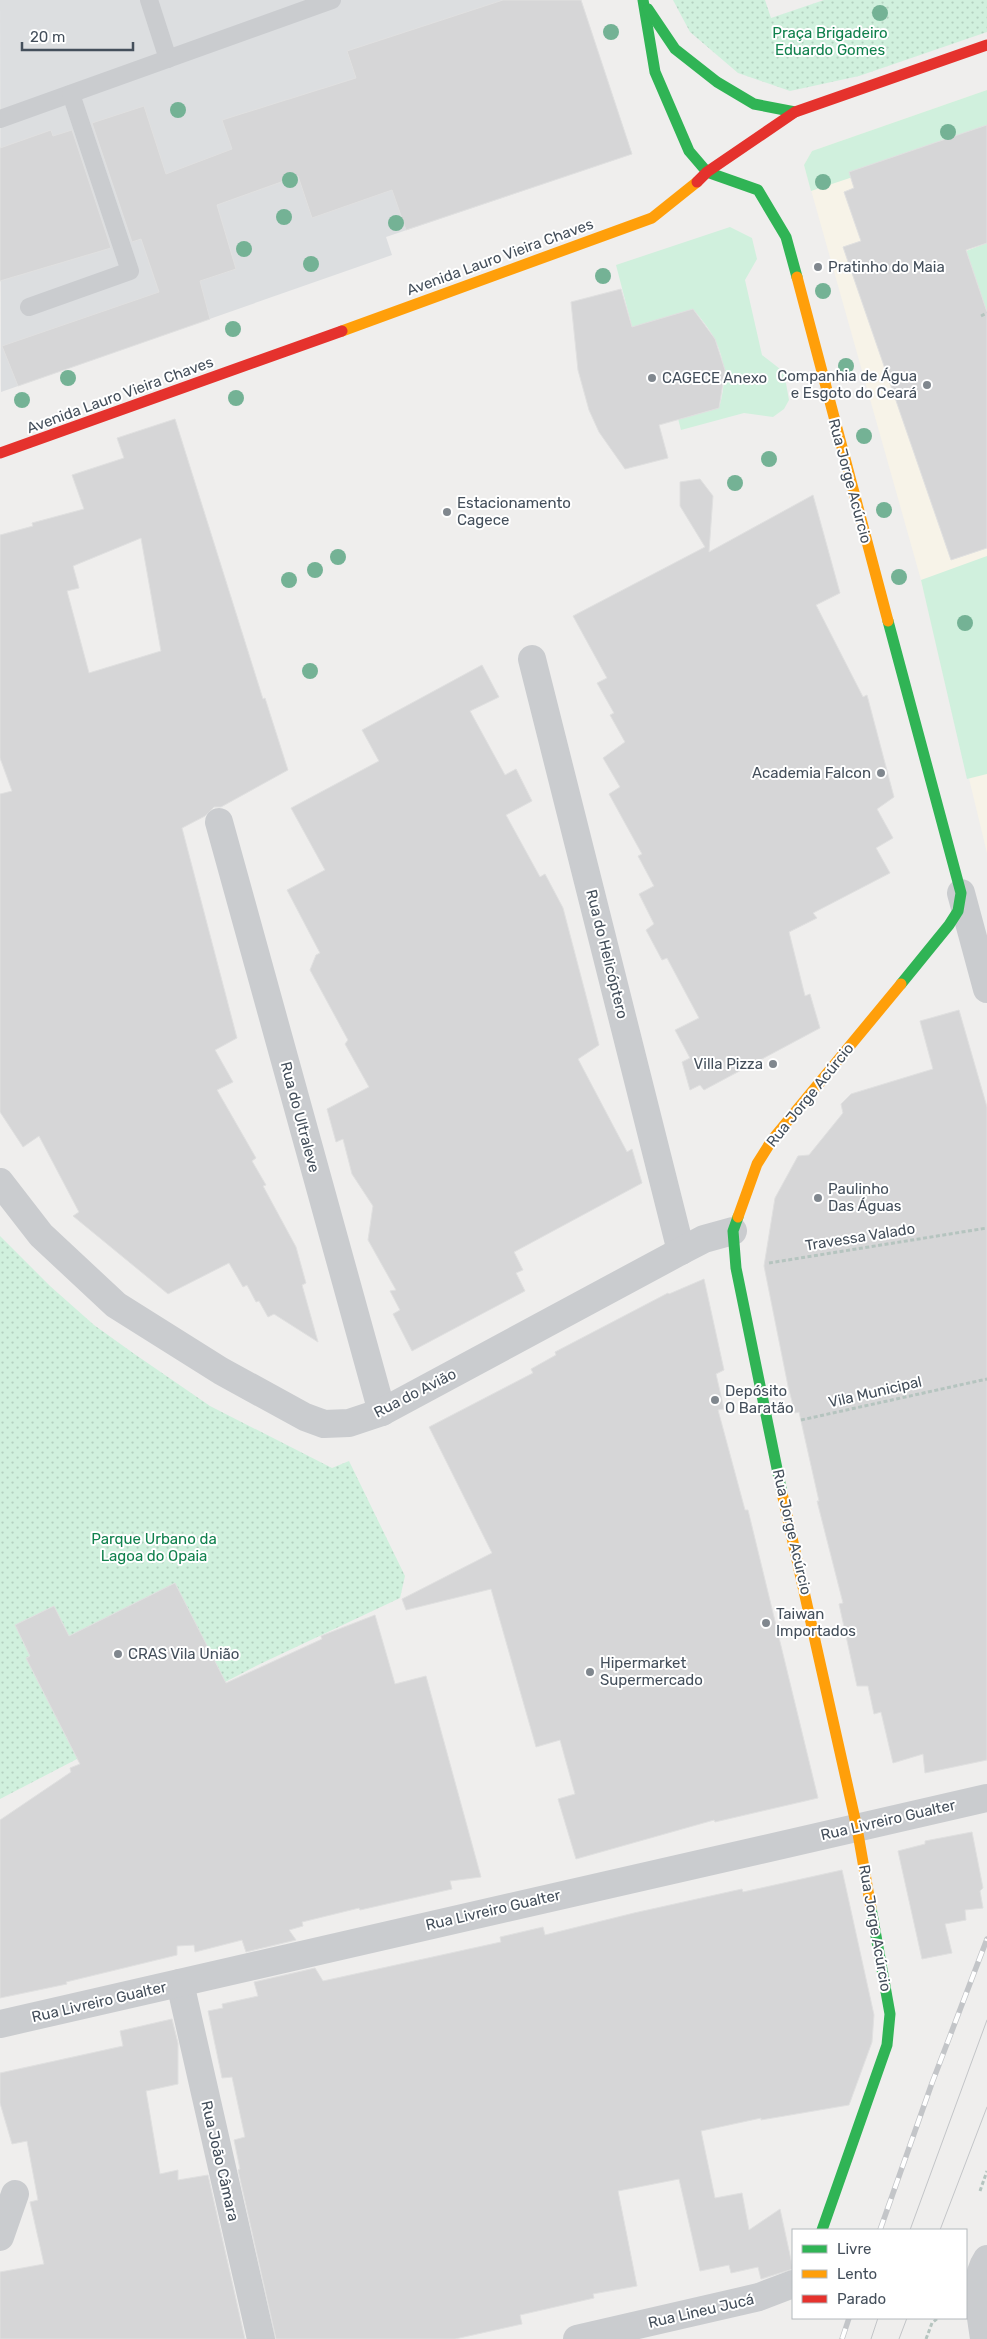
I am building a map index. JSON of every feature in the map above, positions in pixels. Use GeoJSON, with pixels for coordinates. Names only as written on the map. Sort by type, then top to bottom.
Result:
{"type":"FeatureCollection","features":[{"type":"Feature","properties":{"kind":"street"},"geometry":{"type":"LineString","coordinates":[[644,2],[676,49],[717,82],[754,104],[795,112]]}},
{"type":"Feature","properties":{"kind":"street","name":"Rua Jorge Acúrcio"},"geometry":{"type":"LineString","coordinates":[[644,2],[655,72],[670,113],[689,151],[707,172],[758,190],[786,237],[987,989]]}},
{"type":"Feature","properties":{"kind":"street","name":"Avenida Lauro Vieira Chaves"},"geometry":{"type":"LineString","coordinates":[[0,453],[97,420],[652,218],[689,190],[707,172],[795,112],[987,45]]}},
{"type":"Feature","properties":{"kind":"street","name":"Rua do Helicóptero"},"geometry":{"type":"LineString","coordinates":[[532,658],[681,1251]]}},
{"type":"Feature","properties":{"kind":"street","name":"Rua do Ultraleve"},"geometry":{"type":"LineString","coordinates":[[219,822],[382,1412]]}},
{"type":"Feature","properties":{"kind":"street","name":"Rua Jorge Acúrcio"},"geometry":{"type":"LineString","coordinates":[[822,2229],[887,2045],[890,2014],[857,1828],[768,1428],[736,1268],[733,1231],[754,1171],[772,1140],[949,925],[958,911],[961,894]]}},
{"type":"Feature","properties":{"kind":"street","name":"Rua do Avião"},"geometry":{"type":"LineString","coordinates":[[0,1182],[41,1235],[116,1305],[221,1371],[305,1418],[324,1424],[349,1423],[382,1412],[704,1239],[733,1231]]}},
{"type":"Feature","properties":{"kind":"street","name":"Rua Livreiro Gualter"},"geometry":{"type":"LineString","coordinates":[[0,2024],[987,1798]]}},
{"type":"Feature","properties":{"kind":"street","name":"Rua João Câmara"},"geometry":{"type":"LineString","coordinates":[[180,1983],[261,2339]]}},
{"type":"Feature","properties":{"kind":"street"},"geometry":{"type":"LineString","coordinates":[[0,2237],[15,2194]]}},
{"type":"Feature","properties":{"kind":"street"},"geometry":{"type":"LineString","coordinates":[[984,2339],[978,2290],[982,2266],[987,2259]]}},
{"type":"Feature","properties":{"kind":"street","name":"Rua Lineu Jucá"},"geometry":{"type":"LineString","coordinates":[[577,2339],[759,2297],[792,2284]]}},
{"type":"Feature","properties":{"kind":"lane"},"geometry":{"type":"LineString","coordinates":[[149,0],[168,59]]}},
{"type":"Feature","properties":{"kind":"lane"},"geometry":{"type":"LineString","coordinates":[[0,119],[332,0]]}},
{"type":"Feature","properties":{"kind":"lane"},"geometry":{"type":"LineString","coordinates":[[29,307],[130,271],[71,94]]}},
{"type":"Feature","properties":{"kind":"path"},"geometry":{"type":"LineString","coordinates":[[981,316],[987,313]]}},
{"type":"Feature","properties":{"kind":"path","name":"Travessa Valado"},"geometry":{"type":"LineString","coordinates":[[736,1268],[987,1228]]}},
{"type":"Feature","properties":{"kind":"path","name":"Vila Municipal"},"geometry":{"type":"LineString","coordinates":[[768,1428],[987,1379]]}},
{"type":"Feature","properties":{"kind":"path"},"geometry":{"type":"LineString","coordinates":[[980,2191],[987,2171]]}},
{"type":"Feature","properties":{"kind":"path"},"geometry":{"type":"LineString","coordinates":[[926,2339],[932,2322],[936,2319]]}},
{"type":"Feature","properties":{"kind":"shaded area"},"geometry":{"type":"Polygon","coordinates":[[[0,0],[581,0],[632,154],[386,237],[392,255],[1,392],[0,0]]]}},
{"type":"Feature","properties":{"kind":"shaded area","name":"Companhia de Água e Esgoto do Ceará"},"geometry":{"type":"Polygon","coordinates":[[[987,90],[987,853],[921,580],[804,165],[812,151],[987,90]]]}},
{"type":"Feature","properties":{"kind":"green space","name":"Praça Brigadeiro Eduardo Gomes"},"geometry":{"type":"Polygon","coordinates":[[[673,0],[765,0],[771,18],[824,0],[987,0],[987,32],[859,76],[790,91],[738,73],[690,32],[673,0]]]}},
{"type":"Feature","properties":{"kind":"green space"},"geometry":{"type":"Polygon","coordinates":[[[987,90],[987,132],[811,191],[804,165],[812,151],[987,90]]]}},
{"type":"Feature","properties":{"kind":"green space"},"geometry":{"type":"Polygon","coordinates":[[[730,227],[752,238],[757,259],[745,280],[762,355],[784,372],[789,400],[784,409],[773,417],[744,413],[681,430],[676,411],[690,416],[719,408],[724,379],[721,355],[717,343],[693,309],[636,342],[616,265],[730,227]]]}},
{"type":"Feature","properties":{"kind":"green space"},"geometry":{"type":"Polygon","coordinates":[[[987,243],[987,312],[966,251],[987,243]]]}},
{"type":"Feature","properties":{"kind":"green space"},"geometry":{"type":"Polygon","coordinates":[[[987,556],[987,774],[967,779],[921,580],[987,556]]]}},
{"type":"Feature","properties":{"kind":"green space","name":"Parque Urbano da Lagoa do Opaia"},"geometry":{"type":"Polygon","coordinates":[[[0,1236],[50,1286],[94,1325],[210,1406],[332,1468],[349,1461],[405,1576],[400,1598],[260,1664],[0,1799],[0,1236]]]}},
{"type":"Feature","properties":{"kind":"building"},"geometry":{"type":"Polygon","coordinates":[[[503,0],[581,0],[632,154],[406,230],[392,190],[312,218],[298,176],[217,205],[236,269],[200,281],[210,319],[18,386],[2,346],[159,292],[141,239],[132,242],[92,123],[144,106],[166,174],[232,149],[222,120],[356,78],[347,51],[503,0]]]}},
{"type":"Feature","properties":{"kind":"building"},"geometry":{"type":"Polygon","coordinates":[[[987,125],[987,243],[966,250],[987,312],[987,548],[951,560],[843,247],[861,241],[844,192],[854,188],[849,172],[987,125]]]}},
{"type":"Feature","properties":{"kind":"building"},"geometry":{"type":"Polygon","coordinates":[[[51,130],[53,136],[72,130],[111,248],[0,281],[0,148],[51,130]]]}},
{"type":"Feature","properties":{"kind":"building","name":"CAGECE Anexo"},"geometry":{"type":"Polygon","coordinates":[[[621,289],[632,327],[693,309],[715,339],[725,370],[719,408],[659,425],[668,458],[625,469],[599,432],[589,410],[578,370],[571,302],[621,289]]]}},
{"type":"Feature","properties":{"kind":"building"},"geometry":{"type":"Polygon","coordinates":[[[175,419],[263,699],[265,698],[288,770],[221,807],[214,807],[205,816],[182,828],[237,1038],[215,1050],[233,1082],[217,1090],[256,1158],[252,1161],[266,1185],[263,1186],[296,1247],[306,1283],[302,1285],[318,1342],[274,1314],[268,1317],[259,1301],[256,1302],[247,1285],[243,1287],[229,1263],[168,1294],[73,1216],[79,1212],[39,1136],[23,1147],[0,1112],[0,794],[12,791],[0,758],[0,535],[33,526],[32,523],[84,509],[72,475],[124,458],[117,438],[175,419]],[[141,538],[73,566],[79,588],[67,591],[89,673],[161,651],[141,538]]]}},
{"type":"Feature","properties":{"kind":"building"},"geometry":{"type":"Polygon","coordinates":[[[700,479],[713,496],[709,552],[813,495],[840,593],[816,605],[863,697],[867,695],[894,797],[877,809],[893,838],[876,848],[890,873],[813,913],[817,918],[789,932],[805,996],[810,994],[820,1028],[704,1090],[700,1085],[690,1090],[682,1062],[690,1058],[675,1030],[699,1018],[667,958],[662,960],[646,930],[654,924],[639,894],[654,886],[638,856],[642,854],[609,794],[620,787],[603,758],[625,742],[610,715],[614,713],[597,683],[607,678],[573,616],[705,547],[680,506],[680,482],[700,479]]]}},
{"type":"Feature","properties":{"kind":"building"},"geometry":{"type":"Polygon","coordinates":[[[482,665],[499,697],[470,711],[505,775],[516,769],[532,801],[506,815],[540,877],[545,874],[563,908],[599,1045],[578,1059],[627,1152],[632,1149],[642,1183],[514,1252],[523,1270],[516,1273],[525,1291],[412,1351],[393,1314],[400,1310],[390,1291],[396,1290],[368,1240],[373,1206],[352,1174],[343,1139],[336,1142],[327,1109],[369,1087],[345,1044],[348,1040],[310,970],[316,955],[320,953],[287,890],[325,870],[291,808],[379,761],[362,730],[482,665]]]}},
{"type":"Feature","properties":{"kind":"building"},"geometry":{"type":"Polygon","coordinates":[[[959,1010],[987,1107],[987,1760],[925,1773],[923,1754],[893,1763],[881,1712],[874,1714],[868,1686],[857,1686],[839,1604],[843,1603],[817,1501],[819,1501],[799,1412],[795,1413],[788,1386],[764,1266],[775,1198],[798,1156],[809,1155],[843,1113],[841,1104],[851,1094],[933,1069],[920,1021],[959,1010]]]}},
{"type":"Feature","properties":{"kind":"building"},"geometry":{"type":"Polygon","coordinates":[[[704,1279],[724,1370],[716,1374],[724,1409],[718,1410],[745,1510],[748,1510],[818,1798],[715,1822],[714,1820],[576,1859],[558,1799],[575,1794],[560,1740],[536,1747],[491,1589],[406,1610],[402,1599],[492,1553],[429,1427],[533,1373],[531,1369],[556,1355],[555,1352],[668,1293],[704,1279]]]}},
{"type":"Feature","properties":{"kind":"building"},"geometry":{"type":"Polygon","coordinates":[[[175,1583],[226,1683],[322,1639],[321,1636],[375,1615],[395,1684],[426,1676],[481,1877],[450,1881],[452,1889],[302,1922],[303,1926],[289,1930],[296,1940],[246,1952],[242,1940],[195,1952],[194,1945],[177,1946],[177,1955],[66,1982],[67,1984],[0,1998],[0,1820],[71,1772],[70,1768],[80,1764],[26,1658],[30,1656],[15,1625],[54,1606],[69,1636],[175,1583]]]}},
{"type":"Feature","properties":{"kind":"building"},"geometry":{"type":"Polygon","coordinates":[[[972,1832],[983,1888],[980,1891],[983,1908],[965,1910],[966,1920],[945,1924],[952,1953],[922,1959],[898,1851],[925,1844],[925,1841],[972,1832]]]}},
{"type":"Feature","properties":{"kind":"building"},"geometry":{"type":"Polygon","coordinates":[[[842,1870],[874,2015],[872,2042],[849,2105],[761,2120],[761,2118],[701,2131],[715,2198],[742,2193],[749,2230],[780,2209],[792,2269],[761,2279],[758,2267],[731,2273],[729,2265],[700,2271],[679,2179],[618,2191],[637,2286],[593,2294],[594,2298],[520,2315],[522,2324],[455,2339],[276,2339],[238,2170],[240,2169],[234,2140],[245,2137],[232,2077],[222,2078],[208,2011],[223,2008],[222,2004],[258,1996],[254,1982],[315,1968],[323,1981],[501,1942],[500,1937],[543,1927],[545,1935],[742,1889],[743,1892],[842,1870]]]}},
{"type":"Feature","properties":{"kind":"building"},"geometry":{"type":"Polygon","coordinates":[[[172,2019],[178,2043],[178,2084],[146,2091],[160,2174],[178,2170],[178,2180],[208,2175],[245,2339],[0,2339],[0,2272],[44,2264],[30,2202],[38,2200],[27,2141],[12,2144],[0,2103],[0,2073],[123,2046],[120,2031],[172,2019]]]}},
{"type":"Feature","properties":{"kind":"tram line"},"geometry":{"type":"LineString","coordinates":[[910,2229],[987,2020]]}},
{"type":"Feature","properties":{"kind":"tram line"},"geometry":{"type":"LineString","coordinates":[[940,2229],[987,2107]]}},
{"type":"Feature","properties":{"kind":"tram line"},"geometry":{"type":"LineString","coordinates":[[871,2339],[878,2319]]}},
{"type":"Feature","properties":{"kind":"tram line"},"geometry":{"type":"LineString","coordinates":[[899,2339],[907,2319]]}},
{"type":"Feature","properties":{"kind":"railway"},"geometry":{"type":"LineString","coordinates":[[880,2229],[932,2083],[987,1939]]}},
{"type":"Feature","properties":{"kind":"railway"},"geometry":{"type":"LineString","coordinates":[[842,2339],[849,2319]]}},
{"type":"Feature","properties":{"kind":"traffic: fast"},"geometry":{"type":"LineString","coordinates":[[643,0],[655,72],[689,151],[707,172],[758,190],[786,237],[797,277]]}},
{"type":"Feature","properties":{"kind":"traffic: fast"},"geometry":{"type":"LineString","coordinates":[[648,9],[675,49],[717,82],[754,104],[795,112]]}},
{"type":"Feature","properties":{"kind":"traffic: fast"},"geometry":{"type":"LineString","coordinates":[[888,621],[961,893],[958,911],[949,925],[901,984]]}},
{"type":"Feature","properties":{"kind":"traffic: fast"},"geometry":{"type":"LineString","coordinates":[[738,1217],[733,1231],[736,1268],[782,1493]]}},
{"type":"Feature","properties":{"kind":"traffic: fast"},"geometry":{"type":"LineString","coordinates":[[822,2229],[887,2045],[890,2014],[871,1908]]}},
{"type":"Feature","properties":{"kind":"traffic: slow"},"geometry":{"type":"LineString","coordinates":[[342,331],[652,218],[697,182]]}},
{"type":"Feature","properties":{"kind":"traffic: slow"},"geometry":{"type":"LineString","coordinates":[[797,277],[888,621]]}},
{"type":"Feature","properties":{"kind":"traffic: slow"},"geometry":{"type":"LineString","coordinates":[[738,1217],[757,1164],[772,1140],[901,984]]}},
{"type":"Feature","properties":{"kind":"traffic: slow"},"geometry":{"type":"LineString","coordinates":[[782,1493],[857,1828],[871,1908]]}},
{"type":"Feature","properties":{"kind":"traffic: jam"},"geometry":{"type":"LineString","coordinates":[[697,182],[707,172],[795,112],[987,45]]}},
{"type":"Feature","properties":{"kind":"traffic: jam"},"geometry":{"type":"LineString","coordinates":[[0,453],[342,331]]}},
{"type":"Feature","properties":{"kind":"place","name":"Pratinho do Maia"},"geometry":{"type":"Point","coordinates":[818,267]}},
{"type":"Feature","properties":{"kind":"place","name":"CAGECE Anexo"},"geometry":{"type":"Point","coordinates":[652,378]}},
{"type":"Feature","properties":{"kind":"place","name":"Companhia de Água e Esgoto do Ceará"},"geometry":{"type":"Point","coordinates":[927,385]}},
{"type":"Feature","properties":{"kind":"place","name":"Estacionamento Cagece"},"geometry":{"type":"Point","coordinates":[447,512]}},
{"type":"Feature","properties":{"kind":"place","name":"Academia Falcon"},"geometry":{"type":"Point","coordinates":[881,773]}},
{"type":"Feature","properties":{"kind":"place","name":"Villa Pizza"},"geometry":{"type":"Point","coordinates":[773,1064]}},
{"type":"Feature","properties":{"kind":"place","name":"Paulinho Das Águas"},"geometry":{"type":"Point","coordinates":[818,1198]}},
{"type":"Feature","properties":{"kind":"place","name":"Depósito O Baratão"},"geometry":{"type":"Point","coordinates":[715,1400]}},
{"type":"Feature","properties":{"kind":"place","name":"Taiwan Importados"},"geometry":{"type":"Point","coordinates":[766,1623]}},
{"type":"Feature","properties":{"kind":"place","name":"CRAS Vila União"},"geometry":{"type":"Point","coordinates":[118,1654]}},
{"type":"Feature","properties":{"kind":"place","name":"Hipermarket Supermercado"},"geometry":{"type":"Point","coordinates":[590,1672]}}]}
